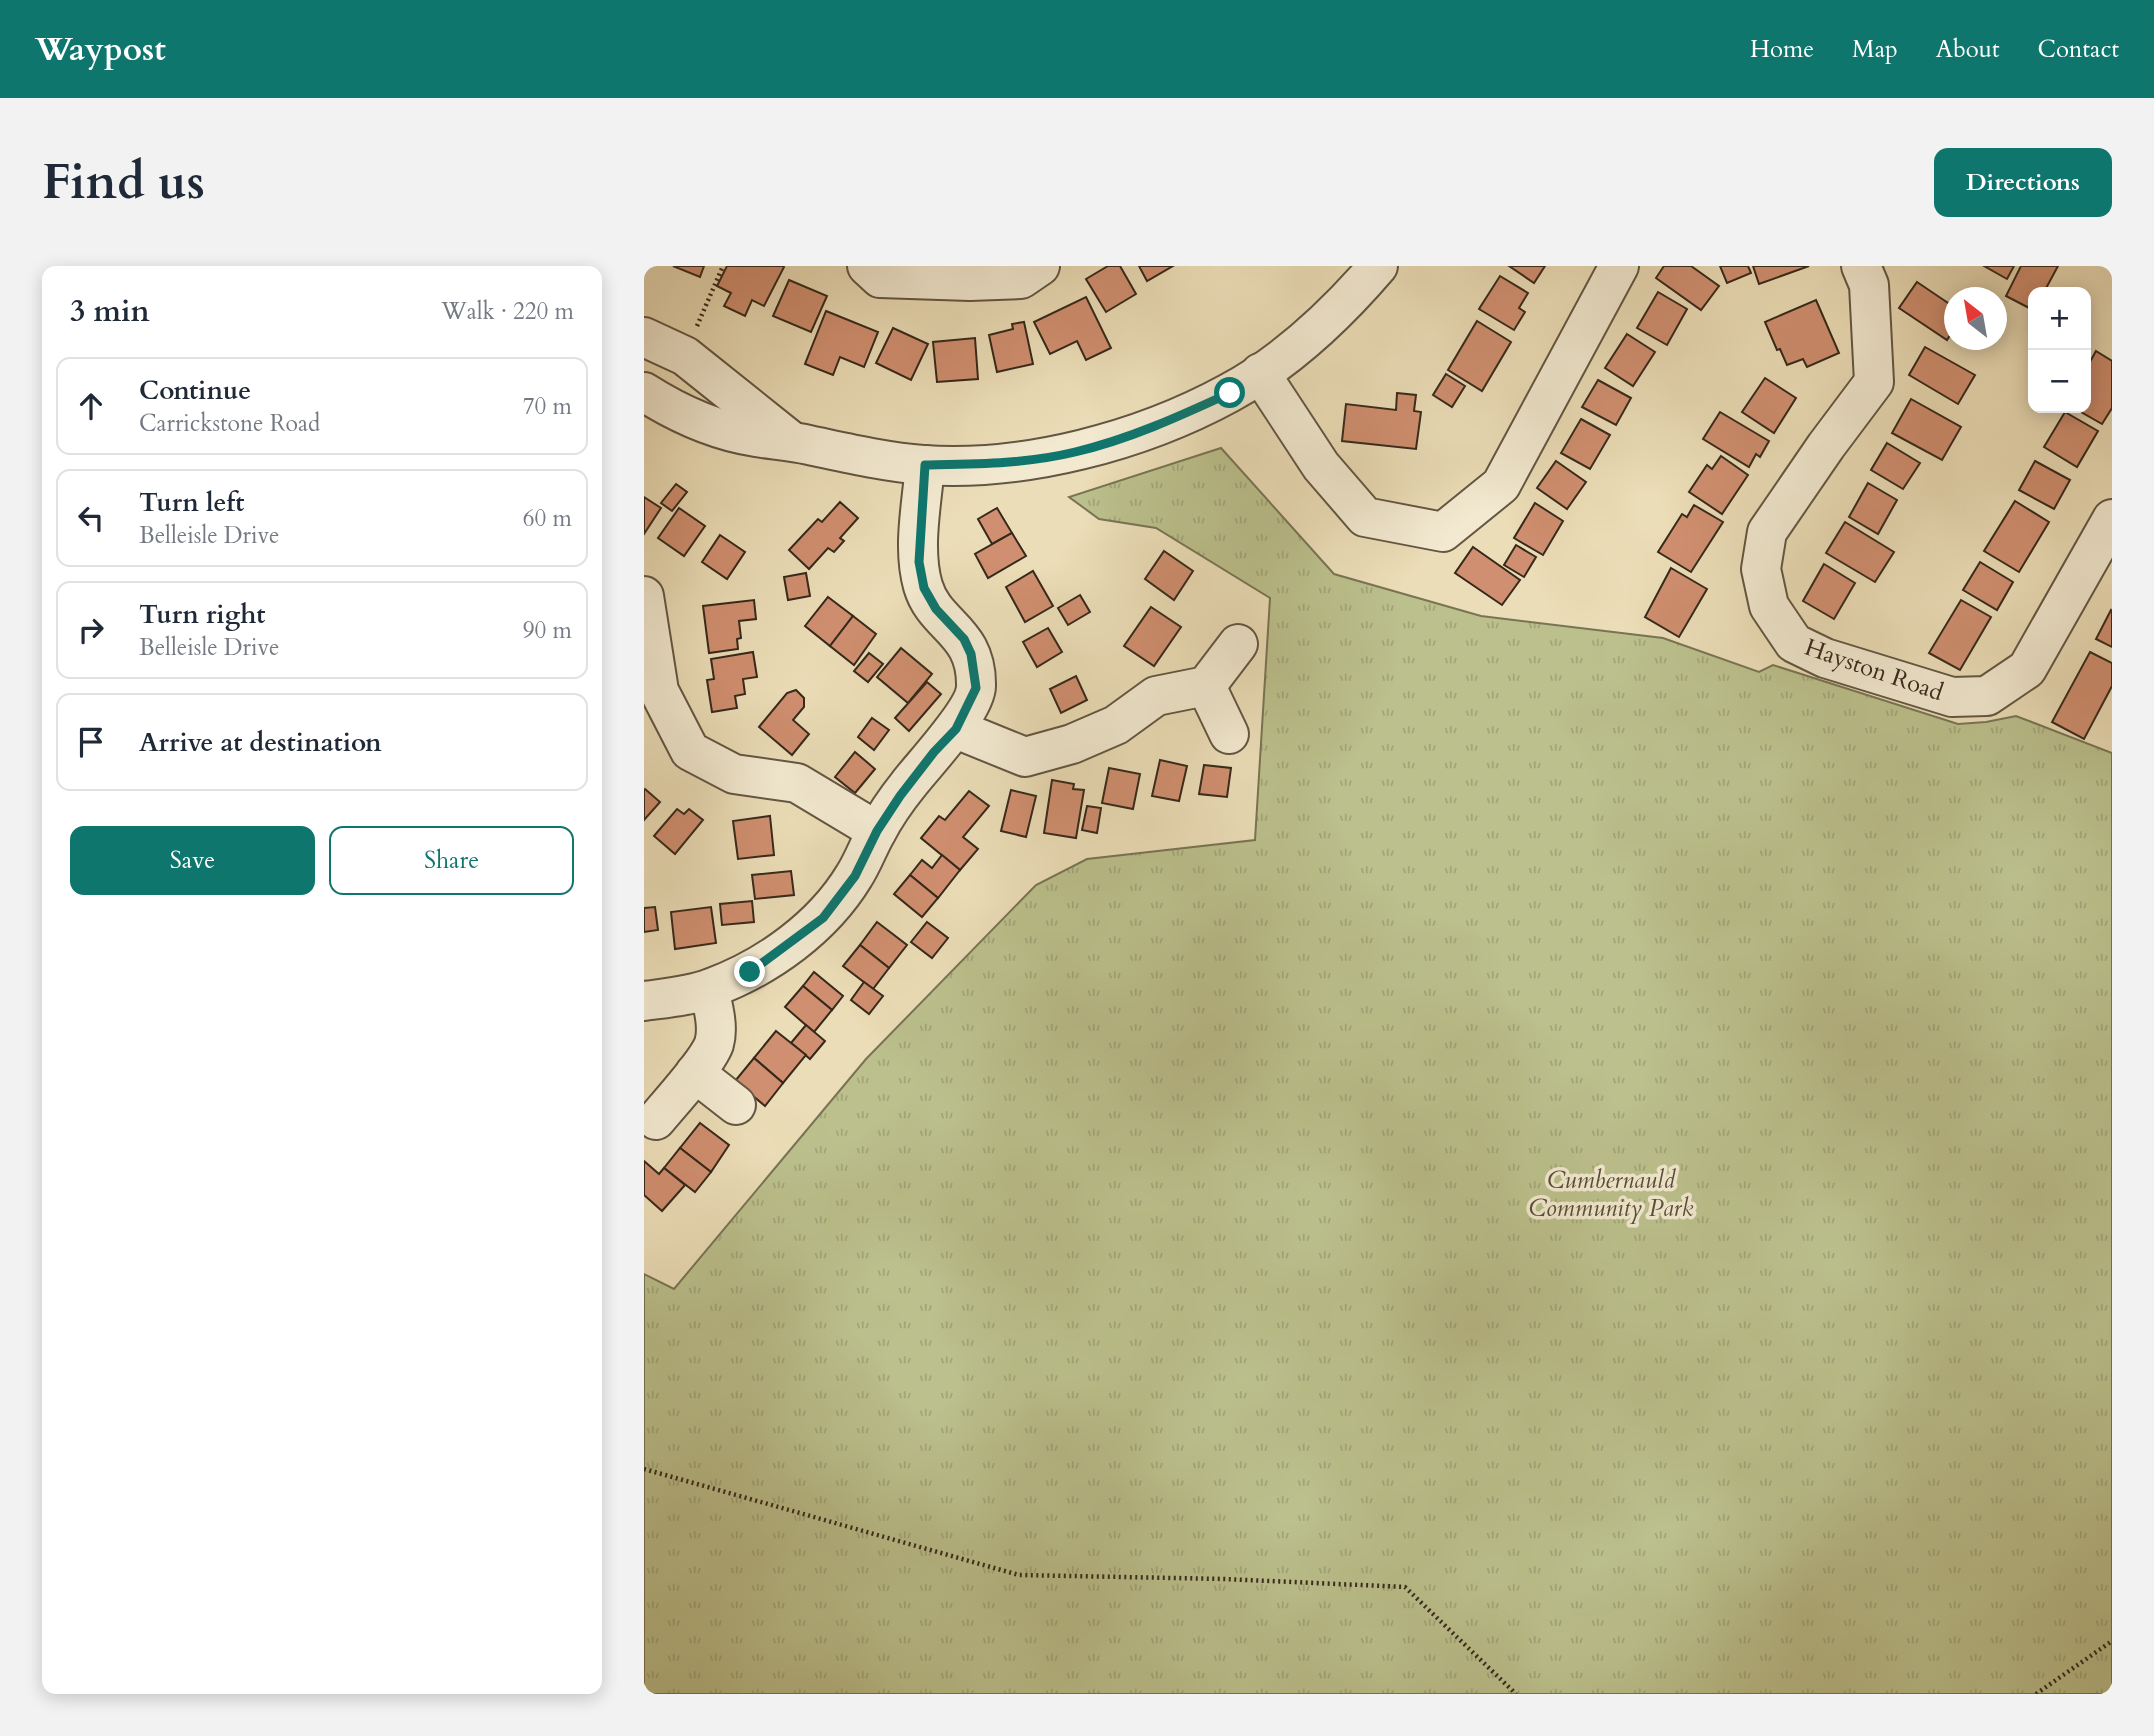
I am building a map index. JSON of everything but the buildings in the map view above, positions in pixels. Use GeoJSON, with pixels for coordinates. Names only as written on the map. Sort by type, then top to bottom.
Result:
{"type":"FeatureCollection","features":[{"type":"Feature","properties":{"kind":"street"},"geometry":{"type":"LineString","coordinates":[[867,266],[880,278],[970,281],[1021,279],[1040,266]]}},
{"type":"Feature","properties":{"kind":"street"},"geometry":{"type":"LineString","coordinates":[[644,392],[711,426],[754,437],[792,441],[925,465],[999,463],[1074,452],[1159,426],[1230,393],[1309,336],[1355,293],[1378,266]]}},
{"type":"Feature","properties":{"kind":"street"},"geometry":{"type":"LineString","coordinates":[[1260,373],[1321,466],[1366,517],[1443,532],[1501,485],[1619,266]]}},
{"type":"Feature","properties":{"kind":"street","name":"Hayston Road"},"geometry":{"type":"LineString","coordinates":[[1861,266],[1869,285],[1874,382],[1767,532],[1761,569],[1769,606],[1794,643],[1825,658],[1952,697],[1987,696],[2027,668],[2112,519]]}},
{"type":"Feature","properties":{"kind":"street"},"geometry":{"type":"LineString","coordinates":[[644,337],[685,356],[792,441]]}},
{"type":"Feature","properties":{"kind":"street"},"geometry":{"type":"LineString","coordinates":[[644,1001],[709,989],[750,972],[823,918],[855,876],[877,831],[900,796],[934,752],[956,729],[976,688],[971,654],[964,639],[936,609],[924,588],[919,562],[925,465]]}},
{"type":"Feature","properties":{"kind":"street"},"geometry":{"type":"LineString","coordinates":[[644,596],[659,691],[690,751],[734,775],[797,783],[877,831]]}},
{"type":"Feature","properties":{"kind":"street"},"geometry":{"type":"LineString","coordinates":[[956,729],[1025,757],[1083,740],[1115,724],[1156,696],[1206,686],[1238,644]]}},
{"type":"Feature","properties":{"kind":"street"},"geometry":{"type":"LineString","coordinates":[[1206,686],[1229,733]]}},
{"type":"Feature","properties":{"kind":"street"},"geometry":{"type":"LineString","coordinates":[[656,1121],[695,1073],[714,1044],[715,1017],[709,989]]}},
{"type":"Feature","properties":{"kind":"street"},"geometry":{"type":"LineString","coordinates":[[695,1073],[736,1105]]}},
{"type":"Feature","properties":{"kind":"path"},"geometry":{"type":"LineString","coordinates":[[685,356],[723,266]]}},
{"type":"Feature","properties":{"kind":"path"},"geometry":{"type":"LineString","coordinates":[[644,1469],[1019,1575],[1225,1578],[1405,1587],[1516,1694]]}},
{"type":"Feature","properties":{"kind":"path"},"geometry":{"type":"LineString","coordinates":[[2036,1694],[2112,1641]]}},
{"type":"Feature","properties":{"kind":"green space","name":"Cumbernauld Community Park"},"geometry":{"type":"Polygon","coordinates":[[[1221,448],[1334,574],[1481,616],[1663,638],[1759,672],[1773,665],[1958,724],[2016,716],[2112,753],[2112,1694],[644,1694],[644,1274],[674,1289],[866,1059],[1036,885],[1087,859],[1255,840],[1270,598],[1156,528],[1099,519],[1069,497],[1221,448]]]}},
{"type":"Feature","properties":{"kind":"route"},"geometry":{"type":"LineString","coordinates":[[750,972],[823,918],[855,876],[877,831],[900,796],[934,752],[956,729],[976,688],[971,654],[964,639],[936,609],[924,588],[919,562],[925,465],[999,463],[1074,452],[1159,426],[1230,393]]}}]}
